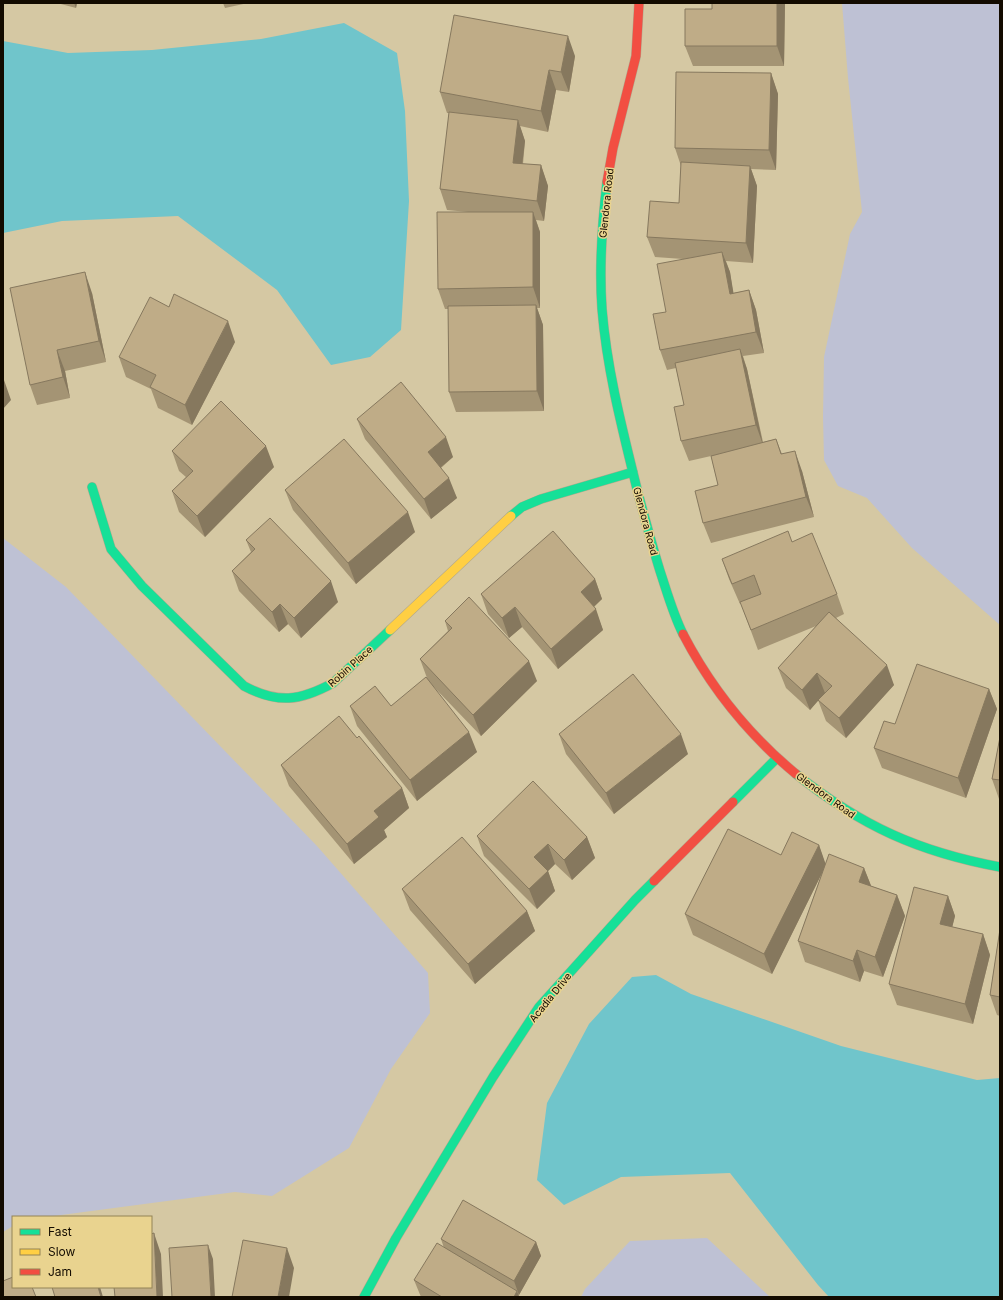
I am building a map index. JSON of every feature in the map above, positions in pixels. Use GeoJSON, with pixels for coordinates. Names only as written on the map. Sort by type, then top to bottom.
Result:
{"type":"FeatureCollection","features":[{"type":"Feature","properties":{"kind":"street","name":"Glendora Road"},"geometry":{"type":"LineString","coordinates":[[639,3],[639,26],[636,56],[608,175],[603,218],[601,305],[614,391],[633,472],[653,549],[681,630],[701,667],[724,701],[749,730],[777,758],[812,787],[866,823],[892,836],[944,854],[1000,867]]}},
{"type":"Feature","properties":{"kind":"street","name":"Robin Place"},"geometry":{"type":"LineString","coordinates":[[92,487],[111,548],[142,586],[244,686],[257,694],[272,698],[289,698],[304,697],[320,691],[333,683],[522,507],[541,499],[633,472]]}},
{"type":"Feature","properties":{"kind":"street","name":"Acadia Drive"},"geometry":{"type":"LineString","coordinates":[[364,1297],[396,1238],[484,1090],[539,1007],[635,900],[777,758]]}},
{"type":"Feature","properties":{"kind":"shaded area"},"geometry":{"type":"Polygon","coordinates":[[[842,3],[1000,3],[1000,625],[912,548],[867,498],[838,486],[824,460],[824,357],[850,234],[862,212],[842,3]]]}},
{"type":"Feature","properties":{"kind":"shaded area"},"geometry":{"type":"Polygon","coordinates":[[[3,538],[66,587],[317,846],[428,973],[430,1013],[391,1069],[349,1148],[272,1196],[235,1192],[54,1216],[12,1216],[12,1227],[3,1232],[3,538]]]}},
{"type":"Feature","properties":{"kind":"shaded area"},"geometry":{"type":"Polygon","coordinates":[[[707,1238],[770,1297],[581,1297],[585,1289],[630,1241],[707,1238]]]}},
{"type":"Feature","properties":{"kind":"water"},"geometry":{"type":"Polygon","coordinates":[[[344,23],[397,53],[405,111],[409,201],[401,330],[370,357],[331,365],[277,290],[178,216],[62,221],[3,233],[3,41],[68,53],[152,50],[261,39],[344,23]]]}},
{"type":"Feature","properties":{"kind":"water"},"geometry":{"type":"Polygon","coordinates":[[[656,975],[691,994],[841,1046],[977,1080],[1000,1078],[1000,1297],[829,1297],[730,1173],[621,1177],[564,1205],[537,1180],[547,1103],[589,1024],[632,977],[656,975]]]}},
{"type":"Feature","properties":{"kind":"building"},"geometry":{"type":"Polygon","coordinates":[[[712,3],[777,3],[777,46],[685,46],[685,9],[712,9],[712,3]]]}},
{"type":"Feature","properties":{"kind":"building"},"geometry":{"type":"Polygon","coordinates":[[[454,15],[568,36],[561,72],[549,70],[541,111],[440,92],[454,15]]]}},
{"type":"Feature","properties":{"kind":"building"},"geometry":{"type":"Polygon","coordinates":[[[676,72],[771,73],[769,150],[675,148],[676,72]]]}},
{"type":"Feature","properties":{"kind":"building"},"geometry":{"type":"Polygon","coordinates":[[[449,112],[518,120],[513,163],[541,165],[537,201],[440,189],[449,112]]]}},
{"type":"Feature","properties":{"kind":"building"},"geometry":{"type":"Polygon","coordinates":[[[681,162],[750,166],[746,243],[647,237],[650,201],[679,203],[681,162]]]}},
{"type":"Feature","properties":{"kind":"building"},"geometry":{"type":"Polygon","coordinates":[[[437,212],[533,212],[533,287],[438,289],[437,212]]]}},
{"type":"Feature","properties":{"kind":"building"},"geometry":{"type":"Polygon","coordinates":[[[722,252],[730,294],[749,290],[756,332],[660,350],[653,314],[666,312],[657,264],[722,252]]]}},
{"type":"Feature","properties":{"kind":"building"},"geometry":{"type":"Polygon","coordinates":[[[85,272],[99,341],[57,350],[63,377],[30,385],[10,288],[85,272]]]}},
{"type":"Feature","properties":{"kind":"building"},"geometry":{"type":"Polygon","coordinates":[[[174,294],[228,321],[185,405],[150,387],[156,375],[119,357],[150,297],[169,307],[174,294]]]}},
{"type":"Feature","properties":{"kind":"building"},"geometry":{"type":"Polygon","coordinates":[[[536,305],[537,391],[449,392],[448,306],[536,305]]]}},
{"type":"Feature","properties":{"kind":"building"},"geometry":{"type":"Polygon","coordinates":[[[740,349],[756,425],[681,441],[674,407],[684,405],[675,363],[740,349]]]}},
{"type":"Feature","properties":{"kind":"building"},"geometry":{"type":"Polygon","coordinates":[[[401,382],[446,437],[428,452],[449,478],[424,499],[357,419],[401,382]]]}},
{"type":"Feature","properties":{"kind":"building"},"geometry":{"type":"Polygon","coordinates":[[[221,401],[266,446],[197,516],[172,491],[193,471],[172,451],[221,401]]]}},
{"type":"Feature","properties":{"kind":"building"},"geometry":{"type":"Polygon","coordinates":[[[344,439],[408,512],[348,563],[285,490],[344,439]]]}},
{"type":"Feature","properties":{"kind":"building"},"geometry":{"type":"Polygon","coordinates":[[[776,439],[781,454],[795,451],[806,497],[703,523],[695,491],[718,485],[711,456],[776,439]]]}},
{"type":"Feature","properties":{"kind":"building"},"geometry":{"type":"Polygon","coordinates":[[[270,518],[331,581],[294,618],[280,604],[272,612],[232,571],[255,549],[246,540],[270,518]]]}},
{"type":"Feature","properties":{"kind":"building"},"geometry":{"type":"Polygon","coordinates":[[[553,531],[595,579],[581,592],[596,609],[551,649],[515,607],[502,618],[481,594],[553,531]]]}},
{"type":"Feature","properties":{"kind":"building"},"geometry":{"type":"Polygon","coordinates":[[[788,531],[792,542],[812,533],[837,594],[751,630],[740,602],[761,594],[754,575],[732,584],[722,559],[788,531]]]}},
{"type":"Feature","properties":{"kind":"building"},"geometry":{"type":"Polygon","coordinates":[[[469,597],[529,661],[473,715],[420,659],[452,628],[445,621],[469,597]]]}},
{"type":"Feature","properties":{"kind":"building"},"geometry":{"type":"Polygon","coordinates":[[[829,612],[887,665],[839,718],[818,700],[832,686],[817,673],[802,690],[778,668],[829,612]]]}},
{"type":"Feature","properties":{"kind":"building"},"geometry":{"type":"Polygon","coordinates":[[[917,664],[989,689],[958,778],[874,748],[884,721],[895,724],[917,664]]]}},
{"type":"Feature","properties":{"kind":"building"},"geometry":{"type":"Polygon","coordinates":[[[633,674],[681,734],[606,793],[559,734],[633,674]]]}},
{"type":"Feature","properties":{"kind":"building"},"geometry":{"type":"Polygon","coordinates":[[[426,677],[469,732],[410,780],[350,706],[375,686],[391,706],[426,677]]]}},
{"type":"Feature","properties":{"kind":"building"},"geometry":{"type":"Polygon","coordinates":[[[339,716],[357,738],[359,736],[402,788],[374,811],[379,817],[347,844],[281,765],[339,716]]]}},
{"type":"Feature","properties":{"kind":"building"},"geometry":{"type":"Polygon","coordinates":[[[1000,737],[1000,780],[992,779],[1000,737]]]}},
{"type":"Feature","properties":{"kind":"building"},"geometry":{"type":"Polygon","coordinates":[[[533,781],[587,837],[564,860],[548,844],[534,857],[548,871],[529,889],[477,836],[533,781]]]}},
{"type":"Feature","properties":{"kind":"building"},"geometry":{"type":"Polygon","coordinates":[[[728,829],[781,855],[792,832],[819,845],[764,954],[685,914],[728,829]]]}},
{"type":"Feature","properties":{"kind":"building"},"geometry":{"type":"Polygon","coordinates":[[[462,837],[527,911],[468,964],[402,889],[462,837]]]}},
{"type":"Feature","properties":{"kind":"building"},"geometry":{"type":"Polygon","coordinates":[[[829,854],[864,868],[859,882],[897,895],[875,957],[857,950],[853,961],[798,941],[829,854]]]}},
{"type":"Feature","properties":{"kind":"building"},"geometry":{"type":"Polygon","coordinates":[[[914,887],[948,896],[940,924],[983,934],[965,1004],[889,984],[914,887]]]}},
{"type":"Feature","properties":{"kind":"building"},"geometry":{"type":"Polygon","coordinates":[[[1000,929],[1000,997],[990,995],[1000,929]]]}},
{"type":"Feature","properties":{"kind":"building"},"geometry":{"type":"Polygon","coordinates":[[[463,1200],[536,1242],[514,1281],[441,1239],[463,1200]]]}},
{"type":"Feature","properties":{"kind":"building"},"geometry":{"type":"Polygon","coordinates":[[[154,1233],[157,1297],[115,1297],[114,1288],[152,1288],[152,1234],[154,1233]]]}},
{"type":"Feature","properties":{"kind":"building"},"geometry":{"type":"Polygon","coordinates":[[[243,1240],[287,1248],[278,1297],[232,1297],[243,1240]]]}},
{"type":"Feature","properties":{"kind":"building"},"geometry":{"type":"Polygon","coordinates":[[[437,1243],[517,1291],[514,1297],[442,1297],[414,1280],[437,1243]]]}},
{"type":"Feature","properties":{"kind":"building"},"geometry":{"type":"Polygon","coordinates":[[[208,1245],[211,1297],[172,1297],[169,1248],[208,1245]]]}},
{"type":"Feature","properties":{"kind":"building"},"geometry":{"type":"Polygon","coordinates":[[[12,1277],[12,1288],[32,1288],[36,1297],[3,1297],[3,1281],[12,1277]]]}},
{"type":"Feature","properties":{"kind":"building"},"geometry":{"type":"Polygon","coordinates":[[[52,1288],[98,1288],[101,1297],[55,1297],[52,1288]]]}},
{"type":"Feature","properties":{"kind":"traffic: fast"},"geometry":{"type":"LineString","coordinates":[[607,182],[602,230],[601,261],[604,332],[621,424],[651,542],[673,611],[683,634]]}},
{"type":"Feature","properties":{"kind":"traffic: fast"},"geometry":{"type":"LineString","coordinates":[[511,516],[522,507],[541,499],[633,472]]}},
{"type":"Feature","properties":{"kind":"traffic: fast"},"geometry":{"type":"LineString","coordinates":[[92,487],[111,549],[142,586],[244,686],[256,692],[278,698],[289,698],[310,694],[321,689],[333,683],[390,630]]}},
{"type":"Feature","properties":{"kind":"traffic: fast"},"geometry":{"type":"LineString","coordinates":[[733,802],[777,758]]}},
{"type":"Feature","properties":{"kind":"traffic: fast"},"geometry":{"type":"LineString","coordinates":[[796,774],[844,808],[892,834],[917,845],[943,853],[1000,867]]}},
{"type":"Feature","properties":{"kind":"traffic: fast"},"geometry":{"type":"LineString","coordinates":[[364,1297],[396,1238],[493,1077],[539,1007],[635,900],[654,881]]}},
{"type":"Feature","properties":{"kind":"traffic: slow"},"geometry":{"type":"LineString","coordinates":[[390,630],[511,516]]}},
{"type":"Feature","properties":{"kind":"traffic: jam"},"geometry":{"type":"LineString","coordinates":[[607,182],[613,148],[636,56],[639,3]]}},
{"type":"Feature","properties":{"kind":"traffic: jam"},"geometry":{"type":"LineString","coordinates":[[683,634],[706,673],[732,710],[762,743],[796,774]]}},
{"type":"Feature","properties":{"kind":"traffic: jam"},"geometry":{"type":"LineString","coordinates":[[654,881],[733,802]]}}]}
